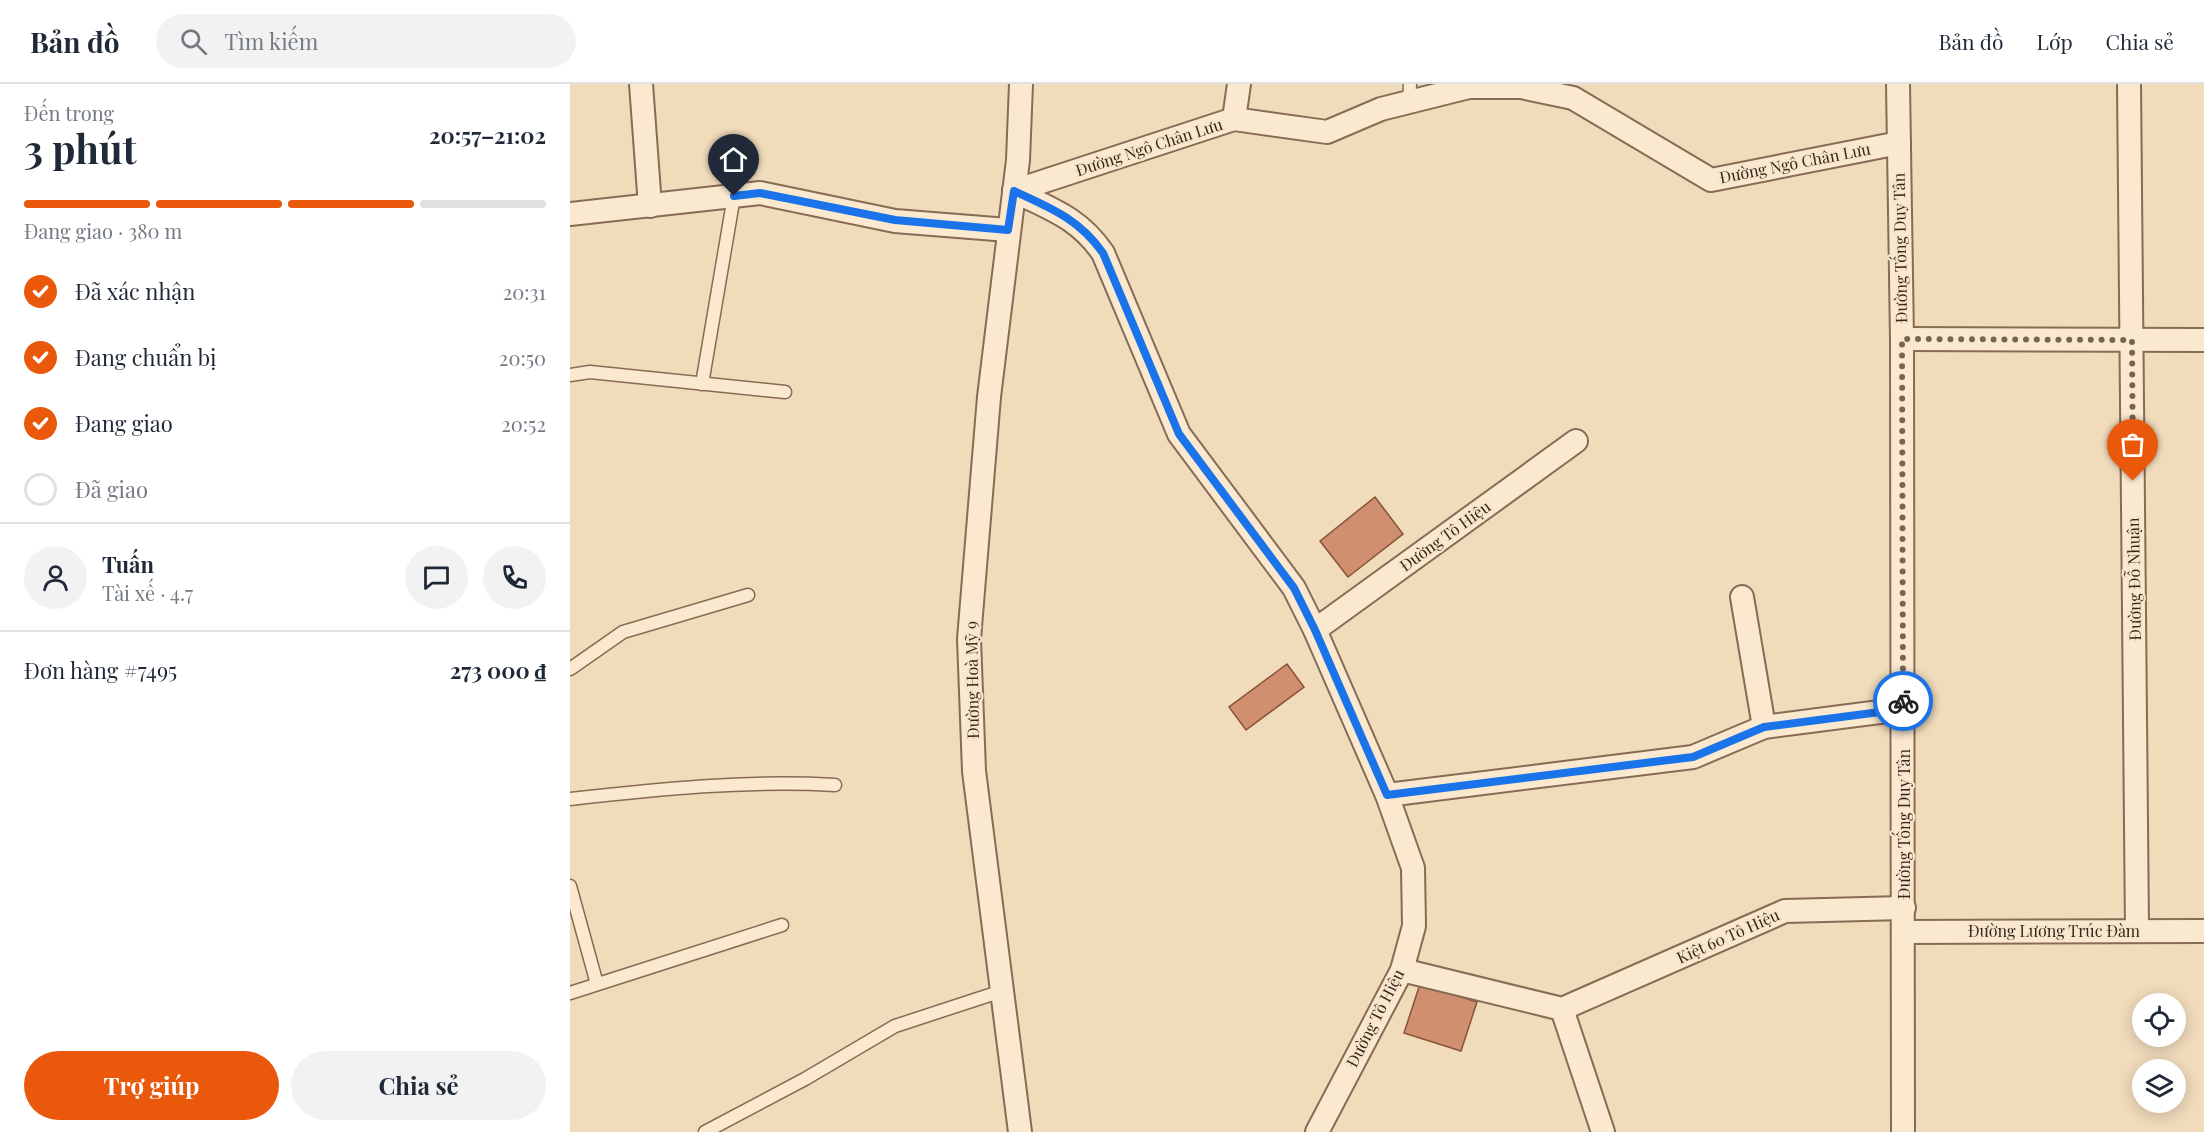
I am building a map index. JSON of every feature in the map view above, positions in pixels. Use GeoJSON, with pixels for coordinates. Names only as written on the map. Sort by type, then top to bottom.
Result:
{"type":"FeatureCollection","features":[{"type":"Feature","properties":{"kind":"street"},"geometry":{"type":"LineString","coordinates":[[641,84],[650,206]]}},
{"type":"Feature","properties":{"kind":"street"},"geometry":{"type":"LineString","coordinates":[[1014,191],[1021,84]]}},
{"type":"Feature","properties":{"kind":"street"},"geometry":{"type":"LineString","coordinates":[[1234,119],[1239,84]]}},
{"type":"Feature","properties":{"kind":"street","name":"Đường Tống Duy Tân"},"geometry":{"type":"LineString","coordinates":[[1898,84],[1902,339],[1903,1132]]}},
{"type":"Feature","properties":{"kind":"street","name":"Đường Đỗ Nhuận"},"geometry":{"type":"LineString","coordinates":[[2129,84],[2137,930]]}},
{"type":"Feature","properties":{"kind":"street","name":"Đường Ngô Chân Lưu"},"geometry":{"type":"LineString","coordinates":[[1014,191],[1234,119],[1327,132],[1381,109],[1410,93],[1468,87],[1538,87],[1573,99],[1711,180],[1899,143]]}},
{"type":"Feature","properties":{"kind":"street","name":"Đường Hoà Mỹ 9"},"geometry":{"type":"LineString","coordinates":[[1014,191],[989,397],[969,639],[974,771],[1020,1132]]}},
{"type":"Feature","properties":{"kind":"street","name":"Đường Tô Hiệu"},"geometry":{"type":"LineString","coordinates":[[1014,191],[1071,218],[1090,234],[1103,253],[1179,434],[1294,588],[1315,630],[1387,795],[1413,868],[1414,926],[1401,970],[1317,1132]]}},
{"type":"Feature","properties":{"kind":"street"},"geometry":{"type":"LineString","coordinates":[[570,214],[760,193],[895,220],[1008,230]]}},
{"type":"Feature","properties":{"kind":"street"},"geometry":{"type":"LineString","coordinates":[[1902,339],[2204,340]]}},
{"type":"Feature","properties":{"kind":"street","name":"Đường Tô Hiệu"},"geometry":{"type":"LineString","coordinates":[[1315,630],[1576,441]]}},
{"type":"Feature","properties":{"kind":"street"},"geometry":{"type":"LineString","coordinates":[[1742,597],[1764,727]]}},
{"type":"Feature","properties":{"kind":"street"},"geometry":{"type":"LineString","coordinates":[[1387,795],[1693,757],[1764,727],[1903,709]]}},
{"type":"Feature","properties":{"kind":"street","name":"Kiệt 60 Tô Hiệu"},"geometry":{"type":"LineString","coordinates":[[1562,1009],[1785,911],[1904,908]]}},
{"type":"Feature","properties":{"kind":"street","name":"Đường Lương Trúc Đàm"},"geometry":{"type":"LineString","coordinates":[[1904,932],[2204,931]]}},
{"type":"Feature","properties":{"kind":"street"},"geometry":{"type":"LineString","coordinates":[[1401,970],[1562,1009],[1603,1132]]}},
{"type":"Feature","properties":{"kind":"lane"},"geometry":{"type":"LineString","coordinates":[[702,384],[734,196]]}},
{"type":"Feature","properties":{"kind":"lane"},"geometry":{"type":"LineString","coordinates":[[570,375],[590,372],[784,392]]}},
{"type":"Feature","properties":{"kind":"lane"},"geometry":{"type":"LineString","coordinates":[[570,669],[623,632],[748,595]]}},
{"type":"Feature","properties":{"kind":"lane"},"geometry":{"type":"LineString","coordinates":[[570,799],[681,787],[763,782],[835,785]]}},
{"type":"Feature","properties":{"kind":"lane"},"geometry":{"type":"LineString","coordinates":[[570,886],[597,984]]}},
{"type":"Feature","properties":{"kind":"lane"},"geometry":{"type":"LineString","coordinates":[[570,993],[782,925]]}},
{"type":"Feature","properties":{"kind":"lane"},"geometry":{"type":"LineString","coordinates":[[705,1132],[805,1079],[895,1026],[1002,991]]}},
{"type":"Feature","properties":{"kind":"building"},"geometry":{"type":"Polygon","coordinates":[[[1375,497],[1403,534],[1348,577],[1320,541],[1375,497]]]}},
{"type":"Feature","properties":{"kind":"building"},"geometry":{"type":"Polygon","coordinates":[[[1287,664],[1304,687],[1246,730],[1229,707],[1287,664]]]}},
{"type":"Feature","properties":{"kind":"building"},"geometry":{"type":"Polygon","coordinates":[[[1420,984],[1477,1002],[1461,1051],[1404,1033],[1420,984]]]}},
{"type":"Feature","properties":{"kind":"way so far"},"geometry":{"type":"LineString","coordinates":[[1903,701],[1902,339],[2132,340],[2133,481]]}},
{"type":"Feature","properties":{"kind":"route"},"geometry":{"type":"LineString","coordinates":[[734,196],[760,193],[895,220],[1008,230],[1014,191],[1071,218],[1090,234],[1103,253],[1179,434],[1294,588],[1315,630],[1387,795],[1693,757],[1764,727],[1903,709],[1903,701]]}}]}
